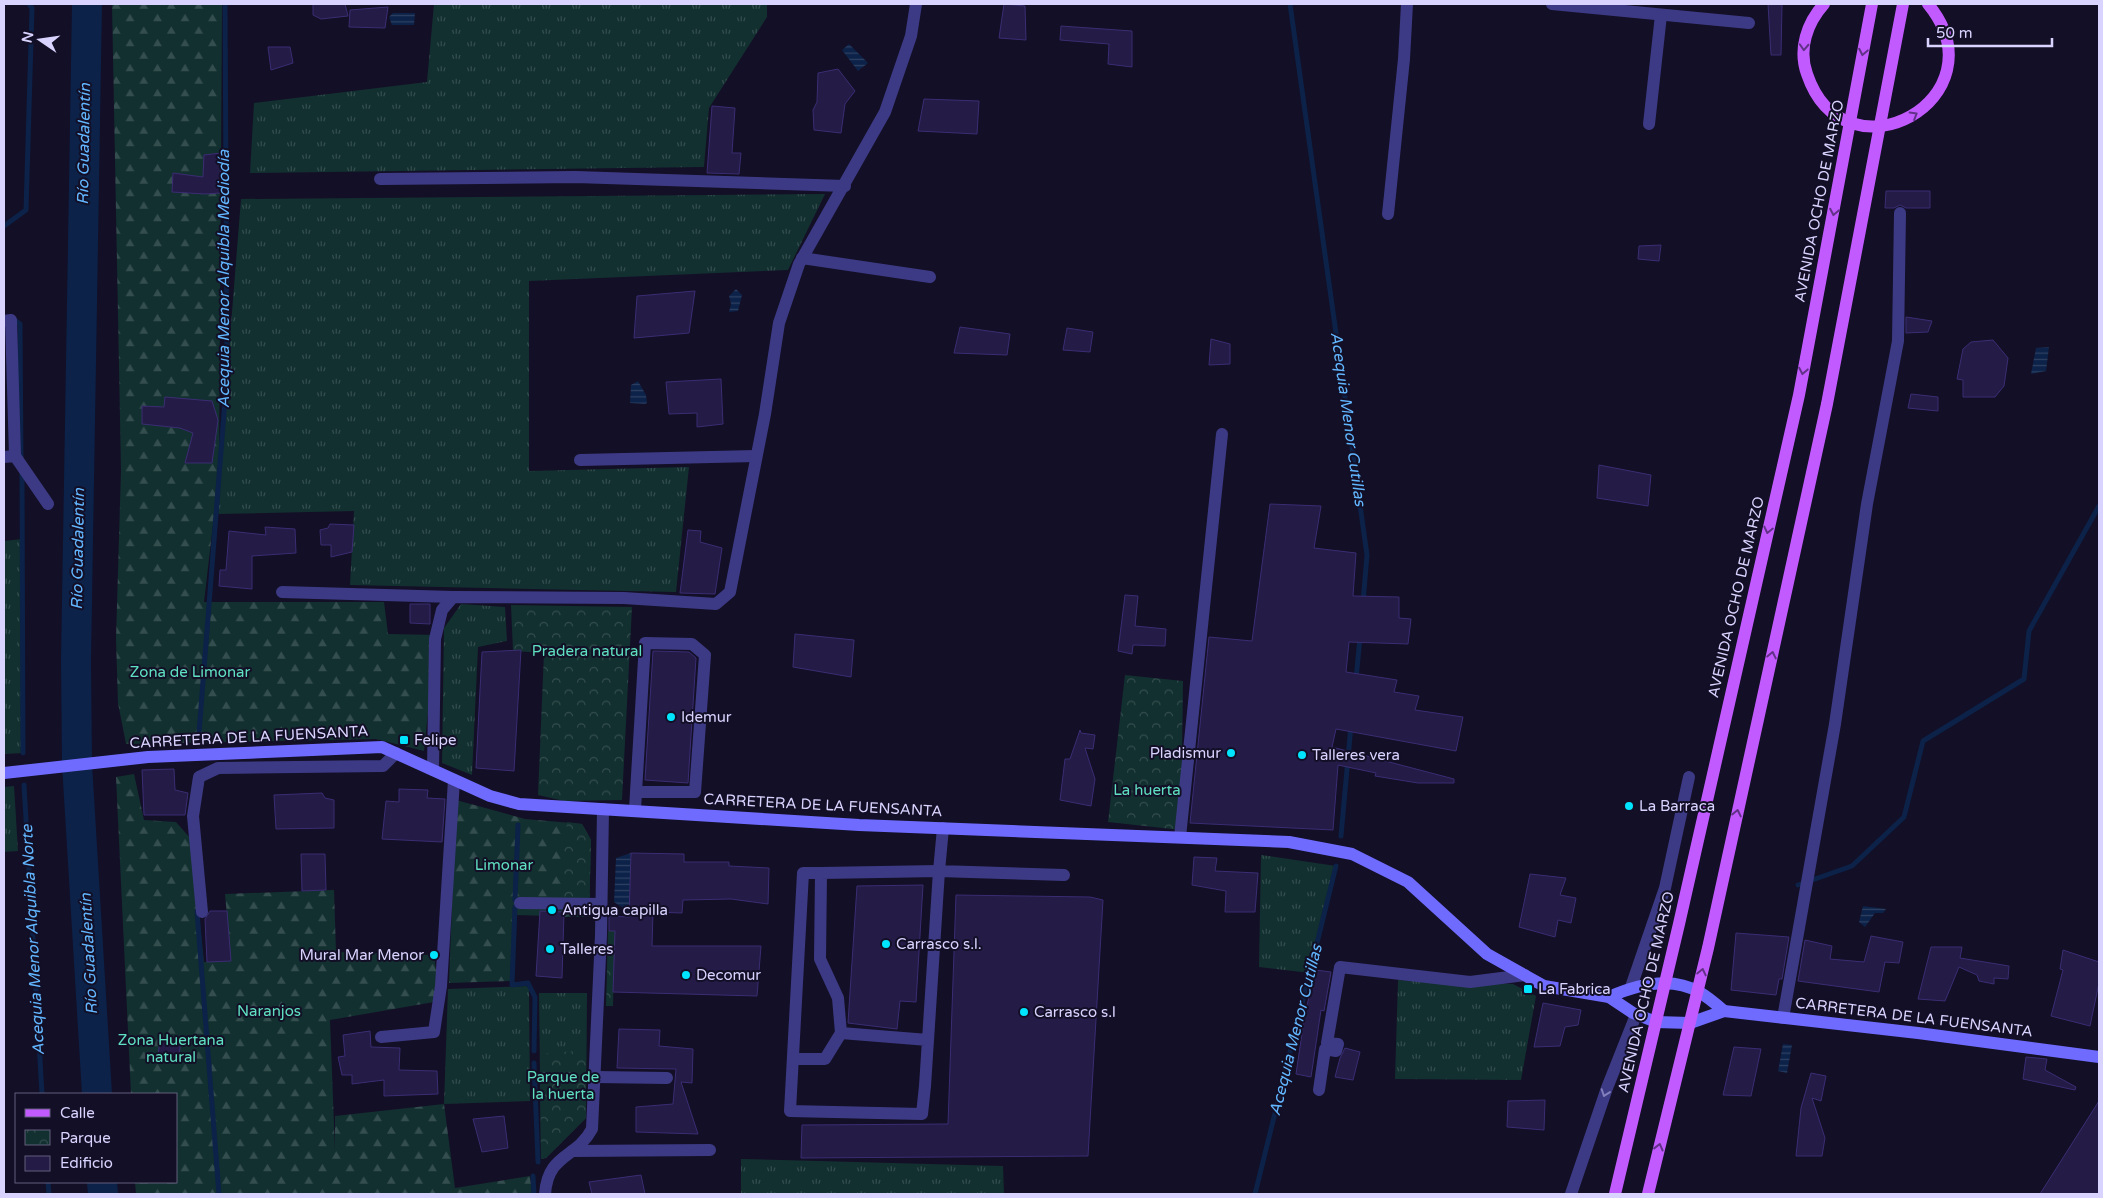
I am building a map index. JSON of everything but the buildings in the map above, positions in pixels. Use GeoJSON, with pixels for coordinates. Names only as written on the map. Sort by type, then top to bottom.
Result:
{"type":"FeatureCollection","features":[{"type":"Feature","properties":{"kind":"main road"},"geometry":{"type":"LineString","coordinates":[[1824,4],[1813,17],[1804,41],[1804,66],[1813,93],[1829,110],[1851,122],[1881,127],[1902,122],[1920,112],[1935,96],[1945,77],[1949,56],[1946,34],[1938,15],[1928,4]]}},
{"type":"Feature","properties":{"kind":"main road","name":"AVENIDA OCHO DE MARZO"},"geometry":{"type":"LineString","coordinates":[[1615,1194],[1799,395],[1872,4]]}},
{"type":"Feature","properties":{"kind":"main road"},"geometry":{"type":"LineString","coordinates":[[1648,1194],[1698,991],[1828,404],[1903,4]]}},
{"type":"Feature","properties":{"kind":"main road","name":"CARRETERA DE LA FUENSANTA"},"geometry":{"type":"LineString","coordinates":[[4,773],[148,757],[382,747],[490,796],[519,804],[859,825],[1289,842],[1352,854],[1408,882],[1487,954],[1544,986],[1609,997]]}},
{"type":"Feature","properties":{"kind":"main road"},"geometry":{"type":"LineString","coordinates":[[1609,997],[1631,987],[1665,983],[1698,991],[1724,1011]]}},
{"type":"Feature","properties":{"kind":"main road"},"geometry":{"type":"LineString","coordinates":[[1609,997],[1636,1015],[1656,1022],[1690,1023],[1724,1011]]}},
{"type":"Feature","properties":{"kind":"main road","name":"CARRETERA DE LA FUENSANTA"},"geometry":{"type":"LineString","coordinates":[[1724,1011],[1918,1033],[2099,1058]]}},
{"type":"Feature","properties":{"kind":"street"},"geometry":{"type":"LineString","coordinates":[[282,592],[453,597],[624,598],[716,604],[730,592],[779,324],[802,258],[845,186],[885,112],[911,36],[916,4]]}},
{"type":"Feature","properties":{"kind":"street"},"geometry":{"type":"LineString","coordinates":[[1388,214],[1404,59],[1407,4]]}},
{"type":"Feature","properties":{"kind":"street"},"geometry":{"type":"LineString","coordinates":[[1552,4],[1749,23]]}},
{"type":"Feature","properties":{"kind":"street"},"geometry":{"type":"LineString","coordinates":[[1649,124],[1661,15]]}},
{"type":"Feature","properties":{"kind":"street"},"geometry":{"type":"LineString","coordinates":[[380,179],[576,177],[845,186]]}},
{"type":"Feature","properties":{"kind":"street"},"geometry":{"type":"LineString","coordinates":[[1783,1018],[1835,724],[1867,504],[1898,341],[1900,213]]}},
{"type":"Feature","properties":{"kind":"street"},"geometry":{"type":"LineString","coordinates":[[802,258],[930,277]]}},
{"type":"Feature","properties":{"kind":"street"},"geometry":{"type":"LineString","coordinates":[[4,321],[10,320],[9,457],[48,504]]}},
{"type":"Feature","properties":{"kind":"street"},"geometry":{"type":"LineString","coordinates":[[1180,837],[1222,434]]}},
{"type":"Feature","properties":{"kind":"street"},"geometry":{"type":"LineString","coordinates":[[580,460],[756,456]]}},
{"type":"Feature","properties":{"kind":"street"},"geometry":{"type":"LineString","coordinates":[[433,770],[435,639],[442,610],[453,597]]}},
{"type":"Feature","properties":{"kind":"street"},"geometry":{"type":"LineString","coordinates":[[635,810],[636,792],[645,643],[692,644],[705,655],[694,792],[636,792]]}},
{"type":"Feature","properties":{"kind":"street"},"geometry":{"type":"LineString","coordinates":[[202,912],[193,816],[199,777],[218,768],[383,766],[396,753]]}},
{"type":"Feature","properties":{"kind":"street"},"geometry":{"type":"LineString","coordinates":[[1631,987],[1665,888],[1689,777]]}},
{"type":"Feature","properties":{"kind":"street"},"geometry":{"type":"LineString","coordinates":[[381,1038],[434,1032],[441,986],[454,780]]}},
{"type":"Feature","properties":{"kind":"street"},"geometry":{"type":"LineString","coordinates":[[545,1194],[546,1180],[555,1162],[585,1141],[592,1128],[596,1077],[603,809]]}},
{"type":"Feature","properties":{"kind":"street"},"geometry":{"type":"LineString","coordinates":[[841,1033],[928,1040],[943,828]]}},
{"type":"Feature","properties":{"kind":"street"},"geometry":{"type":"LineString","coordinates":[[940,872],[922,1114],[790,1111],[803,872],[940,872],[1064,875]]}},
{"type":"Feature","properties":{"kind":"street"},"geometry":{"type":"LineString","coordinates":[[793,1059],[825,1059],[841,1033],[838,998],[820,959],[821,873]]}},
{"type":"Feature","properties":{"kind":"street"},"geometry":{"type":"LineString","coordinates":[[520,903],[601,904]]}},
{"type":"Feature","properties":{"kind":"street"},"geometry":{"type":"LineString","coordinates":[[1320,1090],[1324,1049],[1336,1050],[1338,1044],[1327,1042],[1340,968],[1470,982],[1525,975]]}},
{"type":"Feature","properties":{"kind":"street"},"geometry":{"type":"LineString","coordinates":[[1571,1194],[1607,1088],[1636,1015]]}},
{"type":"Feature","properties":{"kind":"street"},"geometry":{"type":"LineString","coordinates":[[596,1077],[667,1078]]}},
{"type":"Feature","properties":{"kind":"street"},"geometry":{"type":"LineString","coordinates":[[572,1151],[710,1150]]}},
{"type":"Feature","properties":{"kind":"green space","name":"Zona de Limonar"},"geometry":{"type":"Polygon","coordinates":[[[112,4],[222,4],[219,473],[204,602],[384,602],[388,634],[436,635],[424,751],[376,739],[126,744],[118,703],[116,639],[121,470],[112,4]]]}},
{"type":"Feature","properties":{"kind":"green space"},"geometry":{"type":"Polygon","coordinates":[[[434,4],[767,4],[767,17],[709,108],[704,167],[250,173],[254,103],[427,82],[434,4]]]}},
{"type":"Feature","properties":{"kind":"green space"},"geometry":{"type":"Polygon","coordinates":[[[825,194],[788,270],[529,281],[529,471],[689,467],[676,592],[350,585],[354,511],[216,514],[241,199],[825,194]]]}},
{"type":"Feature","properties":{"kind":"green space"},"geometry":{"type":"Polygon","coordinates":[[[22,539],[23,753],[4,754],[4,541],[22,539]]]}},
{"type":"Feature","properties":{"kind":"green space"},"geometry":{"type":"Polygon","coordinates":[[[461,604],[505,607],[507,641],[478,647],[472,775],[442,763],[444,628],[461,604]]]}},
{"type":"Feature","properties":{"kind":"green space","name":"Pradera natural"},"geometry":{"type":"Polygon","coordinates":[[[511,605],[632,607],[622,800],[564,801],[538,795],[544,653],[513,651],[511,605]]]}},
{"type":"Feature","properties":{"kind":"green space","name":"La huerta"},"geometry":{"type":"Polygon","coordinates":[[[1125,675],[1183,681],[1181,830],[1108,822],[1125,675]]]}},
{"type":"Feature","properties":{"kind":"green space"},"geometry":{"type":"Polygon","coordinates":[[[134,774],[144,820],[176,822],[191,839],[204,962],[231,961],[225,894],[334,890],[336,952],[434,955],[440,1001],[330,1020],[335,1151],[335,1116],[444,1104],[455,1188],[530,1176],[532,1194],[136,1194],[135,1183],[178,1183],[178,1093],[131,1093],[116,777],[134,774]]]}},
{"type":"Feature","properties":{"kind":"green space"},"geometry":{"type":"Polygon","coordinates":[[[14,786],[18,851],[4,852],[4,787],[14,786]]]}},
{"type":"Feature","properties":{"kind":"green space","name":"Limonar"},"geometry":{"type":"Polygon","coordinates":[[[456,800],[525,819],[582,824],[591,840],[589,917],[515,915],[513,981],[449,983],[456,800]]]}},
{"type":"Feature","properties":{"kind":"green space"},"geometry":{"type":"Polygon","coordinates":[[[567,822],[582,824],[591,840],[589,917],[558,917],[567,822]]]}},
{"type":"Feature","properties":{"kind":"green space"},"geometry":{"type":"Polygon","coordinates":[[[1261,855],[1336,866],[1310,973],[1259,967],[1261,855]]]}},
{"type":"Feature","properties":{"kind":"green space"},"geometry":{"type":"Polygon","coordinates":[[[608,931],[615,931],[613,1006],[606,1006],[608,931]]]}},
{"type":"Feature","properties":{"kind":"green space"},"geometry":{"type":"Polygon","coordinates":[[[1398,980],[1513,984],[1536,996],[1521,1080],[1395,1079],[1398,980]]]}},
{"type":"Feature","properties":{"kind":"green space"},"geometry":{"type":"Polygon","coordinates":[[[529,986],[530,1101],[444,1104],[448,989],[529,986]]]}},
{"type":"Feature","properties":{"kind":"green space"},"geometry":{"type":"Polygon","coordinates":[[[539,993],[587,993],[586,1118],[546,1158],[541,1159],[539,993]]]}},
{"type":"Feature","properties":{"kind":"green space","name":"Parque de la huerta"},"geometry":{"type":"Polygon","coordinates":[[[586,1050],[586,1118],[546,1158],[541,1159],[540,1054],[586,1050]]]}},
{"type":"Feature","properties":{"kind":"green space"},"geometry":{"type":"Polygon","coordinates":[[[741,1159],[1003,1166],[1004,1194],[741,1194],[741,1159]]]}},
{"type":"Feature","properties":{"kind":"water"},"geometry":{"type":"Polygon","coordinates":[[[393,13],[415,13],[414,25],[392,25],[389,17],[393,13]]]}},
{"type":"Feature","properties":{"kind":"water"},"geometry":{"type":"Polygon","coordinates":[[[849,44],[868,63],[858,71],[842,50],[849,44]]]}},
{"type":"Feature","properties":{"kind":"water"},"geometry":{"type":"Polygon","coordinates":[[[736,289],[742,295],[738,311],[729,312],[731,304],[729,296],[736,289]]]}},
{"type":"Feature","properties":{"kind":"water"},"geometry":{"type":"Polygon","coordinates":[[[2049,347],[2046,371],[2031,374],[2036,348],[2049,347]]]}},
{"type":"Feature","properties":{"kind":"water"},"geometry":{"type":"Polygon","coordinates":[[[638,381],[646,395],[647,403],[645,404],[630,403],[631,385],[638,381]]]}},
{"type":"Feature","properties":{"kind":"water"},"geometry":{"type":"Polygon","coordinates":[[[631,853],[629,912],[614,902],[616,858],[631,853]]]}},
{"type":"Feature","properties":{"kind":"water"},"geometry":{"type":"Polygon","coordinates":[[[1863,906],[1886,909],[1883,913],[1875,913],[1865,927],[1859,922],[1863,906]]]}},
{"type":"Feature","properties":{"kind":"water"},"geometry":{"type":"Polygon","coordinates":[[[1783,1044],[1792,1045],[1787,1073],[1778,1071],[1783,1044]]]}},
{"type":"Feature","properties":{"kind":"waterway","name":"Acequia Menor Alquibla Norte"},"geometry":{"type":"LineString","coordinates":[[4,226],[26,210],[32,8],[29,4]]}},
{"type":"Feature","properties":{"kind":"waterway","name":"Río Guadalentín"},"geometry":{"type":"LineString","coordinates":[[87,4],[76,660],[77,764],[97,1093]]}},
{"type":"Feature","properties":{"kind":"waterway","name":"Acequia Menor Alquibla Mediodía"},"geometry":{"type":"LineString","coordinates":[[199,733],[227,374],[225,4]]}},
{"type":"Feature","properties":{"kind":"waterway","name":"Acequia Menor Cutillas"},"geometry":{"type":"LineString","coordinates":[[1290,4],[1367,555],[1363,602]]}},
{"type":"Feature","properties":{"kind":"waterway","name":"Acequia Menor Alquibla Norte"},"geometry":{"type":"LineString","coordinates":[[12,318],[20,324],[21,458]]}},
{"type":"Feature","properties":{"kind":"waterway","name":"Acequia Menor Alquibla Norte"},"geometry":{"type":"LineString","coordinates":[[22,474],[23,753]]}},
{"type":"Feature","properties":{"kind":"waterway"},"geometry":{"type":"LineString","coordinates":[[1798,885],[1852,866],[1904,817],[1923,741],[2024,679],[2029,631],[2099,506]]}},
{"type":"Feature","properties":{"kind":"waterway","name":"Acequia Menor Cutillas"},"geometry":{"type":"LineString","coordinates":[[1356,679],[1360,638]]}},
{"type":"Feature","properties":{"kind":"waterway","name":"Acequia Menor Cutillas"},"geometry":{"type":"LineString","coordinates":[[1341,836],[1351,725]]}},
{"type":"Feature","properties":{"kind":"waterway","name":"Acequia Menor Alquibla Norte"},"geometry":{"type":"LineString","coordinates":[[24,785],[42,1093]]}},
{"type":"Feature","properties":{"kind":"waterway"},"geometry":{"type":"LineString","coordinates":[[515,900],[518,825]]}},
{"type":"Feature","properties":{"kind":"waterway","name":"Acequia Menor Cutillas"},"geometry":{"type":"LineString","coordinates":[[1255,1194],[1336,866]]}},
{"type":"Feature","properties":{"kind":"waterway"},"geometry":{"type":"LineString","coordinates":[[515,907],[512,985],[528,983],[535,997],[534,1051]]}},
{"type":"Feature","properties":{"kind":"waterway","name":"Acequia Menor Alquibla Mediodía"},"geometry":{"type":"LineString","coordinates":[[197,911],[219,1194]]}},
{"type":"Feature","properties":{"kind":"waterway"},"geometry":{"type":"LineString","coordinates":[[534,1063],[538,1162]]}},
{"type":"Feature","properties":{"kind":"waterway"},"geometry":{"type":"LineString","coordinates":[[533,1176],[534,1194]]}},
{"type":"Feature","properties":{"kind":"waterway","name":"Acequia Menor Alquibla Norte"},"geometry":{"type":"LineString","coordinates":[[48,1183],[49,1194]]}},
{"type":"Feature","properties":{"kind":"waterway","name":"Río Guadalentín"},"geometry":{"type":"LineString","coordinates":[[102,1183],[103,1194]]}},
{"type":"Feature","properties":{"kind":"place","name":"Idemur"},"geometry":{"type":"Point","coordinates":[671,717]}},
{"type":"Feature","properties":{"kind":"place","name":"Felipe"},"geometry":{"type":"Point","coordinates":[404,740]}},
{"type":"Feature","properties":{"kind":"place","name":"Pladismur"},"geometry":{"type":"Point","coordinates":[1231,753]}},
{"type":"Feature","properties":{"kind":"place","name":"Talleres vera"},"geometry":{"type":"Point","coordinates":[1302,755]}},
{"type":"Feature","properties":{"kind":"place","name":"La Barraca"},"geometry":{"type":"Point","coordinates":[1629,806]}},
{"type":"Feature","properties":{"kind":"place","name":"Antigua capilla"},"geometry":{"type":"Point","coordinates":[552,910]}},
{"type":"Feature","properties":{"kind":"place","name":"Carrasco s.l."},"geometry":{"type":"Point","coordinates":[886,944]}},
{"type":"Feature","properties":{"kind":"place","name":"Talleres"},"geometry":{"type":"Point","coordinates":[550,949]}},
{"type":"Feature","properties":{"kind":"place","name":"Mural Mar Menor"},"geometry":{"type":"Point","coordinates":[434,955]}},
{"type":"Feature","properties":{"kind":"place","name":"Decomur"},"geometry":{"type":"Point","coordinates":[686,975]}},
{"type":"Feature","properties":{"kind":"place","name":"La Fabrica"},"geometry":{"type":"Point","coordinates":[1528,989]}},
{"type":"Feature","properties":{"kind":"place","name":"Carrasco s.l"},"geometry":{"type":"Point","coordinates":[1024,1012]}},
{"type":"Feature","properties":{"kind":"park label","name":"Naranjos"},"geometry":{"type":"Point","coordinates":[269,1011]}},
{"type":"Feature","properties":{"kind":"park label","name":"Zona Huertana natural"},"geometry":{"type":"Point","coordinates":[171,1048]}}]}
